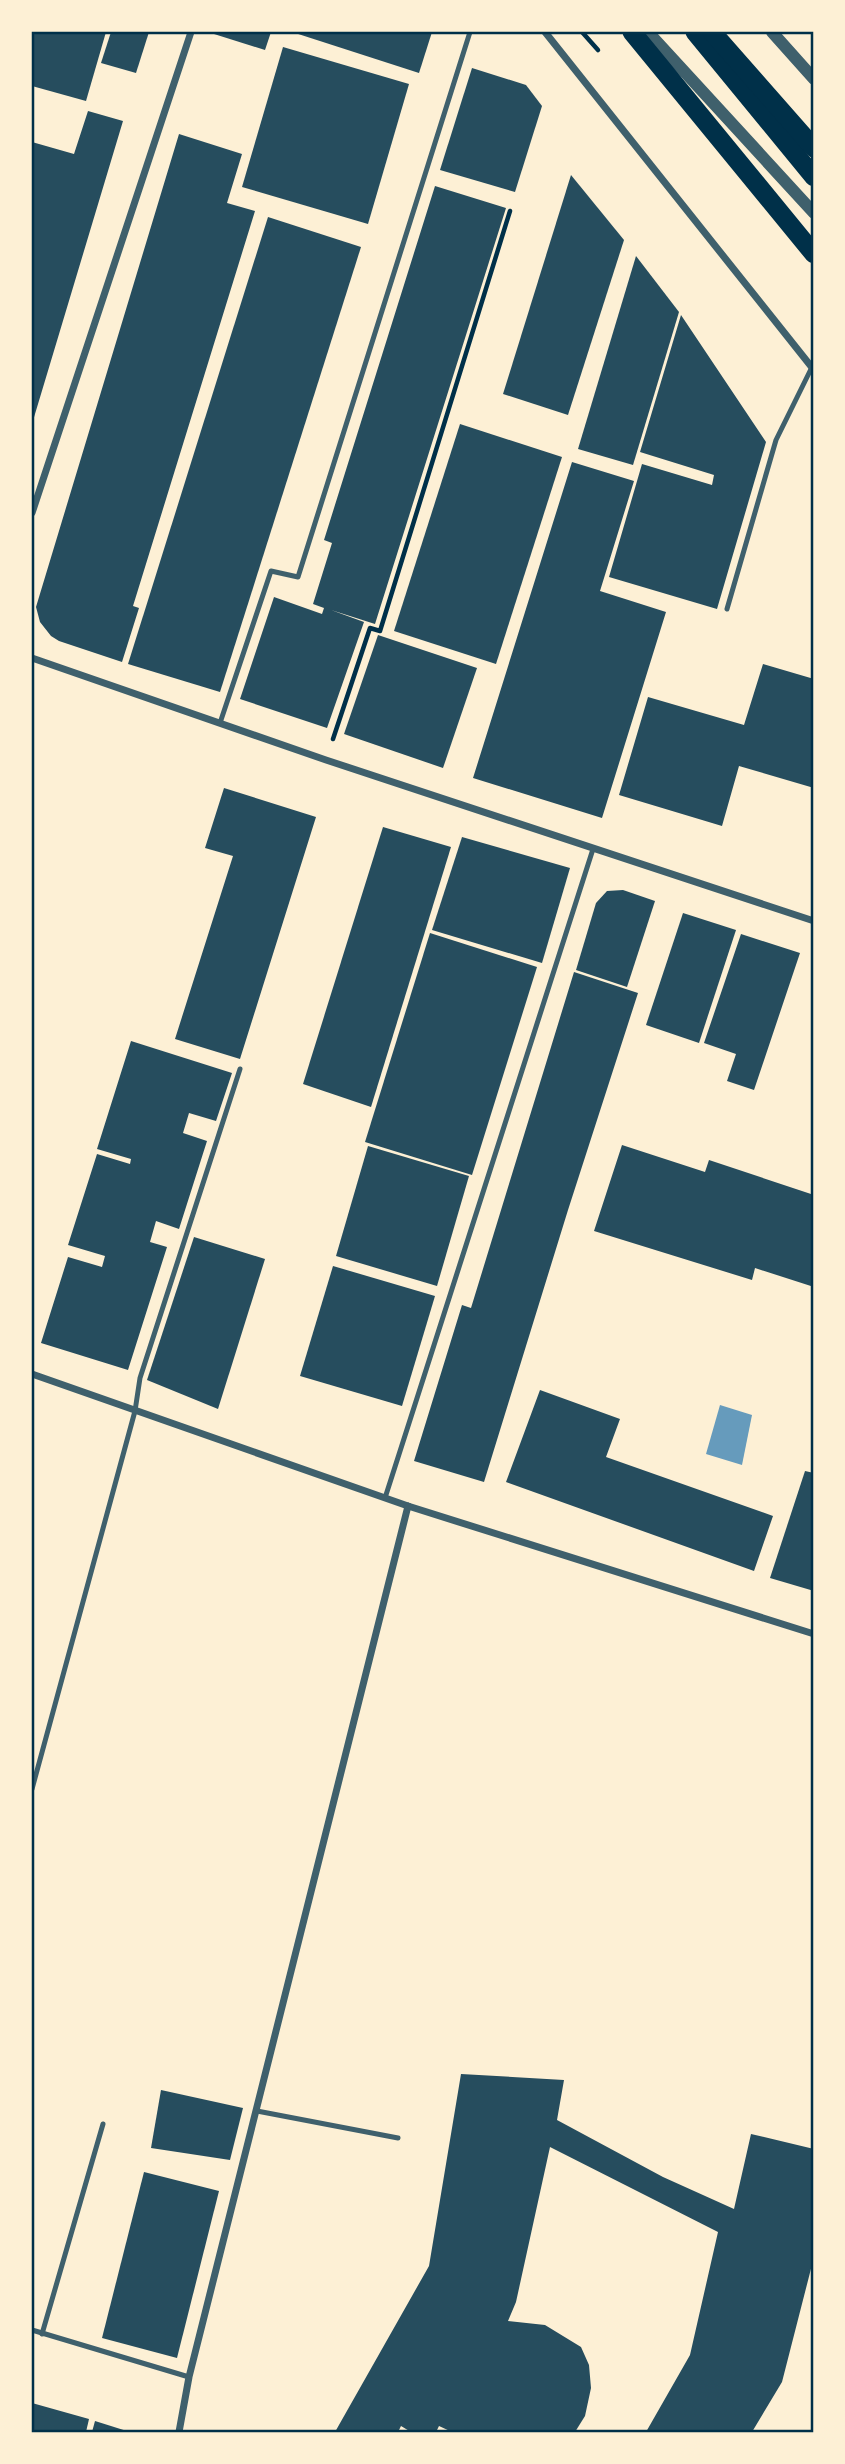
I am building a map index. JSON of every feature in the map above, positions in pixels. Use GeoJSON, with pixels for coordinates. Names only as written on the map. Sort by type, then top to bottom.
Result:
{"type":"FeatureCollection","features":[{"type":"Feature","properties":{"kind":"highway"},"geometry":{"type":"LineString","coordinates":[[632,32],[814,254]]}},
{"type":"Feature","properties":{"kind":"highway"},"geometry":{"type":"LineString","coordinates":[[695,32],[814,177]]}},
{"type":"Feature","properties":{"kind":"highway"},"geometry":{"type":"LineString","coordinates":[[712,32],[814,148]]}},
{"type":"Feature","properties":{"kind":"street"},"geometry":{"type":"LineString","coordinates":[[32,513],[191,32]]}},
{"type":"Feature","properties":{"kind":"street"},"geometry":{"type":"LineString","coordinates":[[545,32],[813,368]]}},
{"type":"Feature","properties":{"kind":"street"},"geometry":{"type":"LineString","coordinates":[[648,32],[814,213]]}},
{"type":"Feature","properties":{"kind":"street"},"geometry":{"type":"LineString","coordinates":[[772,32],[814,79]]}},
{"type":"Feature","properties":{"kind":"street"},"geometry":{"type":"LineString","coordinates":[[32,659],[326,760],[814,920]]}},
{"type":"Feature","properties":{"kind":"street"},"geometry":{"type":"LineString","coordinates":[[32,1374],[408,1506],[814,1634]]}},
{"type":"Feature","properties":{"kind":"street"},"geometry":{"type":"LineString","coordinates":[[179,2432],[189,2377],[408,1506]]}},
{"type":"Feature","properties":{"kind":"lane"},"geometry":{"type":"LineString","coordinates":[[220,723],[271,570],[298,577],[470,32]]}},
{"type":"Feature","properties":{"kind":"lane"},"geometry":{"type":"LineString","coordinates":[[727,609],[776,440],[813,368]]}},
{"type":"Feature","properties":{"kind":"lane"},"geometry":{"type":"LineString","coordinates":[[385,1498],[593,849]]}},
{"type":"Feature","properties":{"kind":"lane"},"geometry":{"type":"LineString","coordinates":[[32,1789],[135,1410],[140,1378],[240,1069]]}},
{"type":"Feature","properties":{"kind":"lane"},"geometry":{"type":"LineString","coordinates":[[257,2111],[398,2138]]}},
{"type":"Feature","properties":{"kind":"lane"},"geometry":{"type":"LineString","coordinates":[[42,2333],[103,2124]]}},
{"type":"Feature","properties":{"kind":"lane"},"geometry":{"type":"LineString","coordinates":[[32,2330],[189,2377]]}},
{"type":"Feature","properties":{"kind":"path"},"geometry":{"type":"LineString","coordinates":[[582,32],[598,50]]}},
{"type":"Feature","properties":{"kind":"path"},"geometry":{"type":"LineString","coordinates":[[326,760],[370,628],[380,631],[510,211]]}},
{"type":"Feature","properties":{"kind":"water"},"geometry":{"type":"Polygon","coordinates":[[[720,1405],[752,1415],[742,1465],[706,1454],[720,1405]]]}},
{"type":"Feature","properties":{"kind":"building"},"geometry":{"type":"Polygon","coordinates":[[[32,32],[106,32],[86,101],[32,86],[32,32]]]}},
{"type":"Feature","properties":{"kind":"building"},"geometry":{"type":"Polygon","coordinates":[[[111,32],[149,32],[136,73],[101,63],[111,32]]]}},
{"type":"Feature","properties":{"kind":"building"},"geometry":{"type":"Polygon","coordinates":[[[214,32],[271,32],[265,50],[214,32]]]}},
{"type":"Feature","properties":{"kind":"building"},"geometry":{"type":"Polygon","coordinates":[[[292,32],[432,32],[419,73],[292,32]]]}},
{"type":"Feature","properties":{"kind":"building"},"geometry":{"type":"Polygon","coordinates":[[[283,47],[409,84],[368,224],[242,187],[283,47]]]}},
{"type":"Feature","properties":{"kind":"building"},"geometry":{"type":"Polygon","coordinates":[[[472,68],[526,85],[542,106],[515,192],[440,170],[472,68]]]}},
{"type":"Feature","properties":{"kind":"building"},"geometry":{"type":"Polygon","coordinates":[[[88,111],[123,121],[32,424],[32,142],[74,154],[88,111]]]}},
{"type":"Feature","properties":{"kind":"building"},"geometry":{"type":"Polygon","coordinates":[[[179,134],[242,154],[227,203],[255,211],[133,606],[139,608],[122,662],[51,636],[40,622],[36,607],[179,134]]]}},
{"type":"Feature","properties":{"kind":"building"},"geometry":{"type":"Polygon","coordinates":[[[571,175],[624,240],[568,415],[503,394],[571,175]]]}},
{"type":"Feature","properties":{"kind":"building"},"geometry":{"type":"Polygon","coordinates":[[[435,186],[506,208],[375,624],[331,610],[364,622],[327,728],[240,699],[274,597],[322,614],[324,608],[313,604],[332,543],[324,540],[435,186]]]}},
{"type":"Feature","properties":{"kind":"building"},"geometry":{"type":"Polygon","coordinates":[[[268,217],[361,247],[220,692],[128,664],[268,217]]]}},
{"type":"Feature","properties":{"kind":"building"},"geometry":{"type":"Polygon","coordinates":[[[636,256],[679,312],[633,465],[578,449],[636,256]]]}},
{"type":"Feature","properties":{"kind":"building"},"geometry":{"type":"Polygon","coordinates":[[[681,315],[766,442],[717,609],[609,577],[642,464],[712,485],[714,475],[640,452],[681,315]]]}},
{"type":"Feature","properties":{"kind":"building"},"geometry":{"type":"Polygon","coordinates":[[[460,424],[562,457],[496,664],[394,631],[460,424]]]}},
{"type":"Feature","properties":{"kind":"building"},"geometry":{"type":"Polygon","coordinates":[[[572,462],[634,481],[600,591],[666,612],[602,818],[473,778],[572,462]]]}},
{"type":"Feature","properties":{"kind":"building"},"geometry":{"type":"Polygon","coordinates":[[[378,635],[477,668],[443,768],[344,734],[378,635]]]}},
{"type":"Feature","properties":{"kind":"building"},"geometry":{"type":"Polygon","coordinates":[[[763,664],[814,679],[814,788],[739,766],[722,826],[619,795],[648,697],[744,725],[763,664]]]}},
{"type":"Feature","properties":{"kind":"building"},"geometry":{"type":"Polygon","coordinates":[[[224,788],[316,817],[240,1059],[175,1039],[233,856],[205,848],[224,788]]]}},
{"type":"Feature","properties":{"kind":"building"},"geometry":{"type":"Polygon","coordinates":[[[383,827],[451,847],[371,1107],[303,1084],[383,827]]]}},
{"type":"Feature","properties":{"kind":"building"},"geometry":{"type":"Polygon","coordinates":[[[462,837],[570,868],[542,963],[432,930],[462,837]]]}},
{"type":"Feature","properties":{"kind":"building"},"geometry":{"type":"Polygon","coordinates":[[[623,890],[655,901],[627,987],[576,970],[596,903],[607,891],[623,890]]]}},
{"type":"Feature","properties":{"kind":"building"},"geometry":{"type":"Polygon","coordinates":[[[683,913],[736,930],[699,1043],[646,1025],[683,913]]]}},
{"type":"Feature","properties":{"kind":"building"},"geometry":{"type":"Polygon","coordinates":[[[430,933],[537,967],[472,1175],[365,1142],[430,933]]]}},
{"type":"Feature","properties":{"kind":"building"},"geometry":{"type":"Polygon","coordinates":[[[741,934],[800,953],[754,1090],[727,1081],[736,1054],[704,1043],[741,934]]]}},
{"type":"Feature","properties":{"kind":"building"},"geometry":{"type":"Polygon","coordinates":[[[574,972],[638,993],[484,1482],[414,1461],[462,1305],[471,1308],[574,972]]]}},
{"type":"Feature","properties":{"kind":"building"},"geometry":{"type":"Polygon","coordinates":[[[131,1041],[232,1073],[216,1121],[189,1113],[183,1133],[207,1141],[179,1229],[156,1221],[150,1242],[167,1247],[128,1370],[41,1343],[68,1257],[102,1267],[105,1256],[68,1245],[97,1154],[130,1164],[131,1159],[97,1149],[131,1041]]]}},
{"type":"Feature","properties":{"kind":"building"},"geometry":{"type":"Polygon","coordinates":[[[622,1145],[705,1172],[709,1160],[814,1195],[814,1287],[755,1268],[752,1280],[594,1231],[622,1145]]]}},
{"type":"Feature","properties":{"kind":"building"},"geometry":{"type":"Polygon","coordinates":[[[368,1146],[469,1176],[437,1286],[336,1256],[368,1146]]]}},
{"type":"Feature","properties":{"kind":"building"},"geometry":{"type":"Polygon","coordinates":[[[194,1237],[265,1259],[218,1409],[147,1380],[194,1237]]]}},
{"type":"Feature","properties":{"kind":"building"},"geometry":{"type":"Polygon","coordinates":[[[333,1266],[435,1296],[402,1406],[300,1376],[333,1266]]]}},
{"type":"Feature","properties":{"kind":"building"},"geometry":{"type":"Polygon","coordinates":[[[540,1390],[620,1419],[606,1457],[773,1516],[754,1571],[506,1482],[540,1390]]]}},
{"type":"Feature","properties":{"kind":"building"},"geometry":{"type":"Polygon","coordinates":[[[805,1471],[814,1473],[814,1591],[770,1578],[805,1471]]]}},
{"type":"Feature","properties":{"kind":"building"},"geometry":{"type":"Polygon","coordinates":[[[461,2074],[564,2080],[557,2120],[663,2177],[734,2209],[751,2134],[814,2149],[814,2257],[782,2382],[752,2432],[646,2432],[690,2355],[718,2232],[550,2147],[516,2302],[508,2321],[545,2325],[581,2347],[589,2365],[591,2388],[585,2416],[575,2432],[452,2432],[439,2426],[436,2432],[411,2432],[401,2426],[398,2432],[335,2432],[429,2266],[461,2074]]]}},
{"type":"Feature","properties":{"kind":"building"},"geometry":{"type":"Polygon","coordinates":[[[161,2090],[243,2108],[230,2160],[151,2148],[161,2090]]]}},
{"type":"Feature","properties":{"kind":"building"},"geometry":{"type":"Polygon","coordinates":[[[144,2172],[219,2191],[177,2358],[102,2338],[144,2172]]]}},
{"type":"Feature","properties":{"kind":"building"},"geometry":{"type":"Polygon","coordinates":[[[32,2403],[89,2419],[86,2432],[32,2432],[32,2403]]]}},
{"type":"Feature","properties":{"kind":"building"},"geometry":{"type":"Polygon","coordinates":[[[95,2421],[130,2432],[92,2432],[95,2421]]]}}]}
